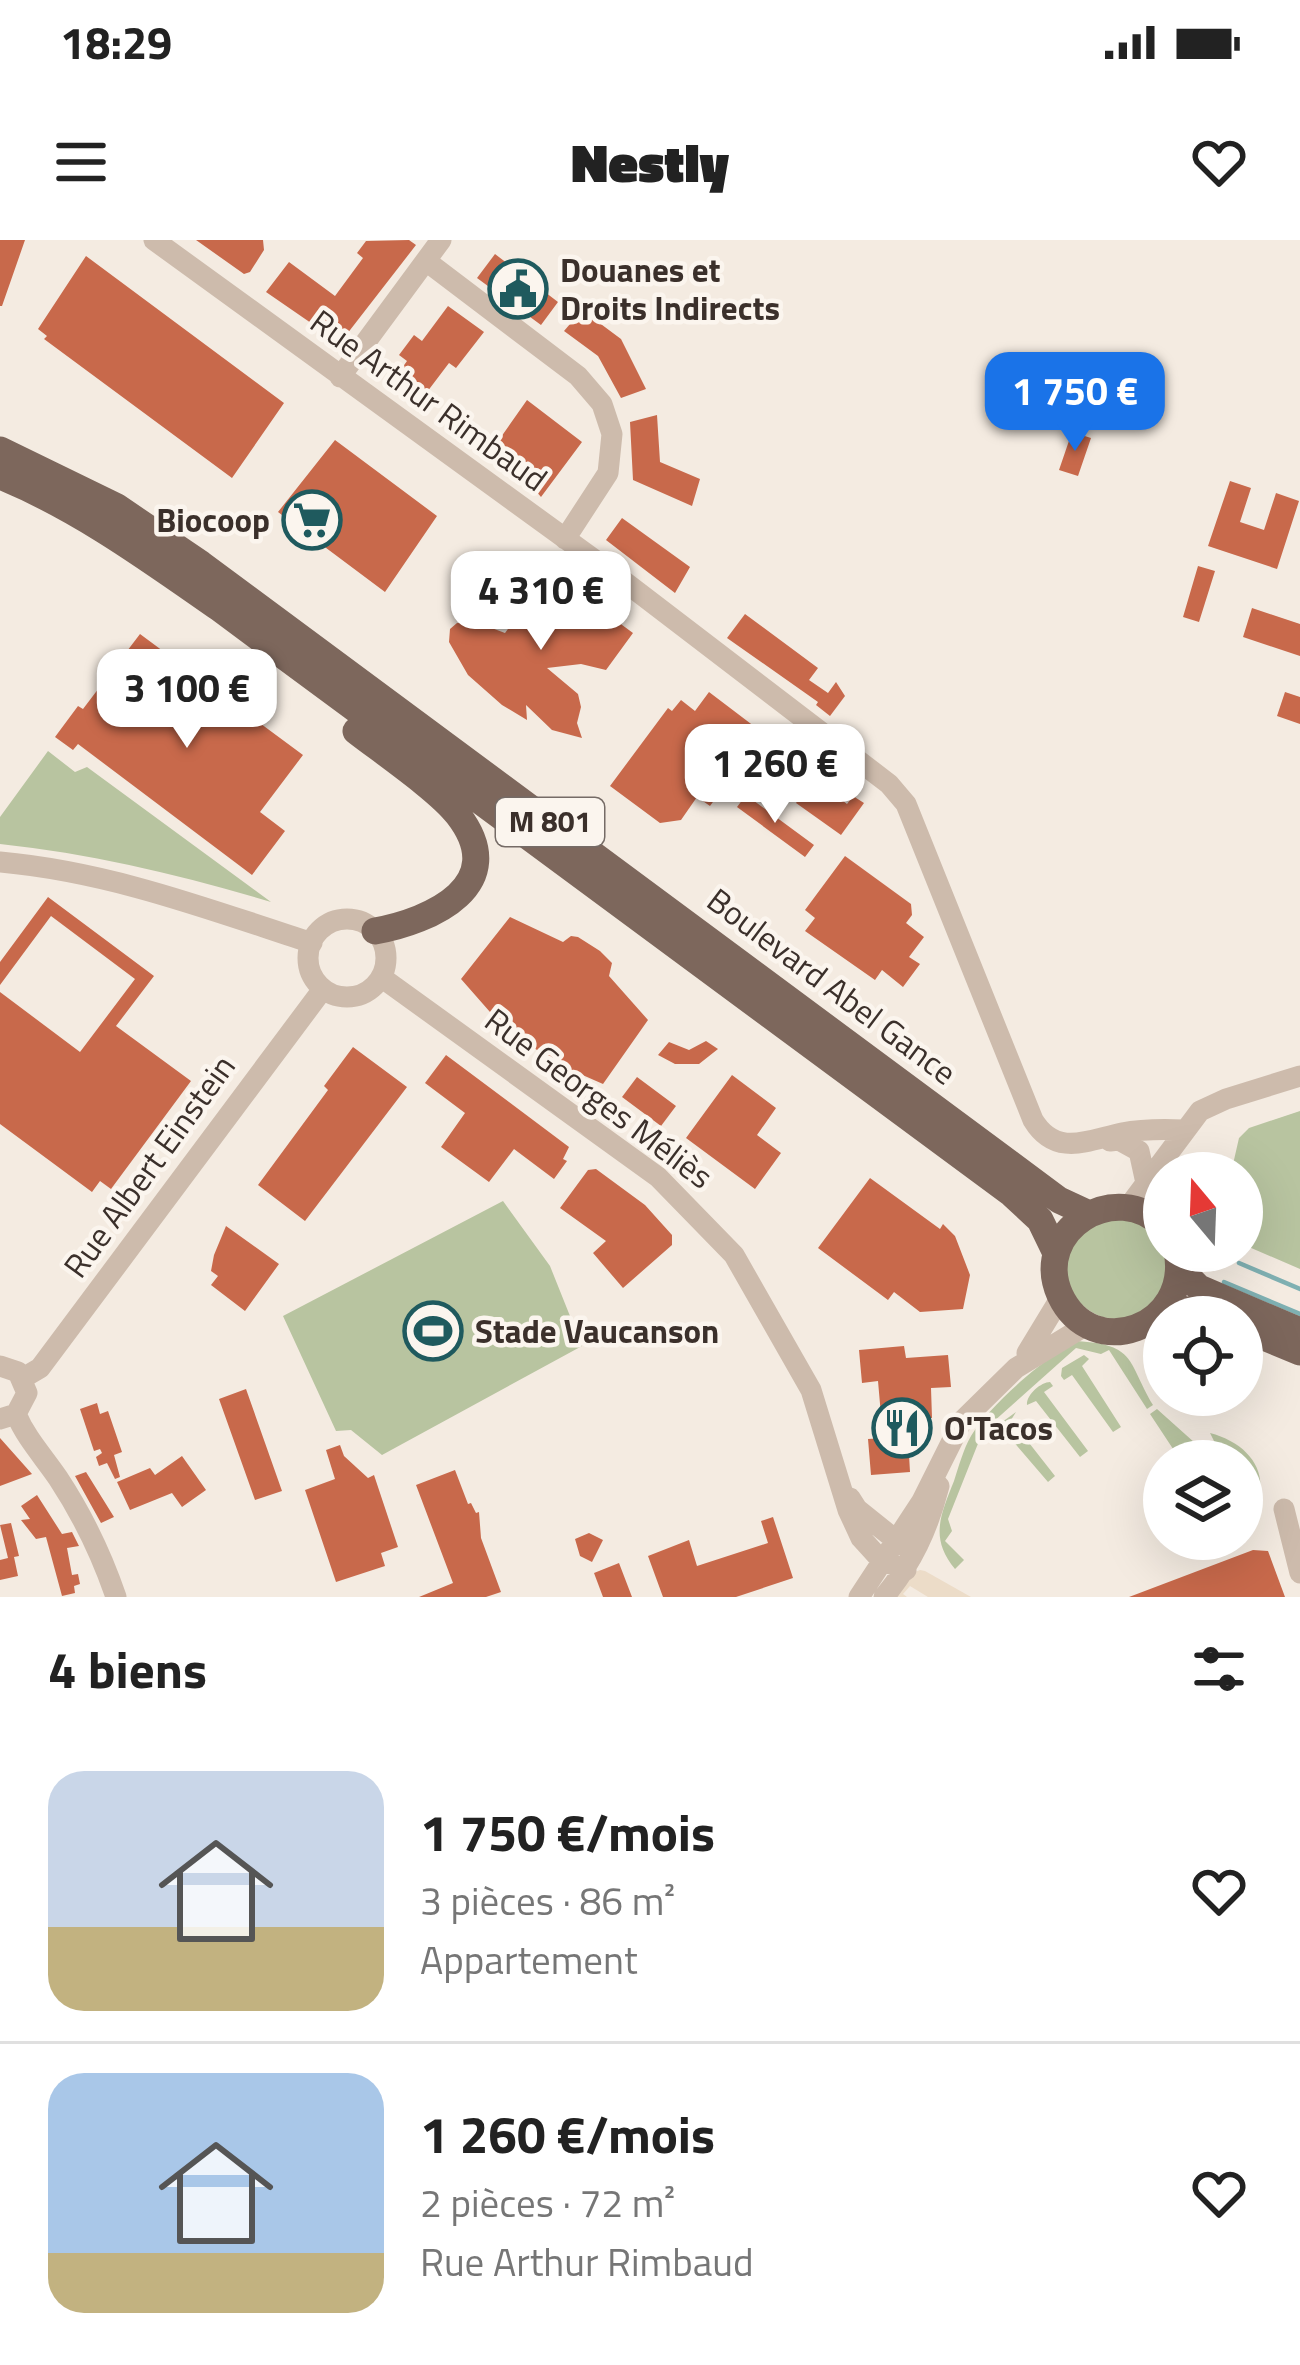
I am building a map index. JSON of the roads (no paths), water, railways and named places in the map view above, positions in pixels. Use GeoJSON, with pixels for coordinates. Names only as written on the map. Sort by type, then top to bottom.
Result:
{"type":"FeatureCollection","features":[{"type":"Feature","properties":{"kind":"main road","name":"Boulevard Abel Gance"},"geometry":{"type":"LineString","coordinates":[[0,450],[117,506],[201,564],[1040,1187],[1087,1213]]}},
{"type":"Feature","properties":{"kind":"main road","name":"Boulevard Abel Gance"},"geometry":{"type":"LineString","coordinates":[[0,476],[110,534],[219,608],[1012,1194],[1040,1220],[1056,1253]]}},
{"type":"Feature","properties":{"kind":"main road"},"geometry":{"type":"LineString","coordinates":[[219,608],[458,815],[473,860],[463,891],[441,911],[375,931]]}},
{"type":"Feature","properties":{"kind":"main road"},"geometry":{"type":"LineString","coordinates":[[1056,1253],[1068,1230],[1087,1213],[1107,1206],[1129,1206],[1143,1214]]}},
{"type":"Feature","properties":{"kind":"main road","name":"M 801"},"geometry":{"type":"LineString","coordinates":[[1056,1253],[1061,1297]]}},
{"type":"Feature","properties":{"kind":"main road"},"geometry":{"type":"LineString","coordinates":[[1188,1272],[1199,1288],[1300,1331]]}},
{"type":"Feature","properties":{"kind":"main road"},"geometry":{"type":"LineString","coordinates":[[1061,1297],[1074,1315],[1100,1330],[1143,1325]]}},
{"type":"Feature","properties":{"kind":"main road"},"geometry":{"type":"LineString","coordinates":[[1263,1337],[1300,1352]]}},
{"type":"Feature","properties":{"kind":"street","name":"Rue Arthur Rimbaud"},"geometry":{"type":"LineString","coordinates":[[154,240],[565,538],[890,784],[906,804],[1033,1120],[1050,1139],[1075,1145],[1119,1140],[1158,1152]]}},
{"type":"Feature","properties":{"kind":"street"},"geometry":{"type":"LineString","coordinates":[[340,377],[441,240]]}},
{"type":"Feature","properties":{"kind":"street"},"geometry":{"type":"LineString","coordinates":[[426,261],[578,376],[602,404],[612,434],[608,472],[565,538]]}},
{"type":"Feature","properties":{"kind":"street"},"geometry":{"type":"LineString","coordinates":[[0,862],[61,868],[160,891],[312,943]]}},
{"type":"Feature","properties":{"kind":"street"},"geometry":{"type":"LineString","coordinates":[[353,920],[375,931],[386,958],[381,977],[370,990],[339,997],[323,989],[309,968],[312,943],[322,929],[336,921],[353,920]]}},
{"type":"Feature","properties":{"kind":"street","name":"Rue Georges Méliès"},"geometry":{"type":"LineString","coordinates":[[381,977],[627,1153],[734,1255],[802,1372],[861,1538],[881,1560]]}},
{"type":"Feature","properties":{"kind":"street","name":"Rue Albert Einstein"},"geometry":{"type":"LineString","coordinates":[[23,1378],[40,1368],[323,989]]}},
{"type":"Feature","properties":{"kind":"street"},"geometry":{"type":"LineString","coordinates":[[1172,1152],[1194,1116],[1216,1102],[1300,1076]]}},
{"type":"Feature","properties":{"kind":"street","name":"Rue Arthur Rimbaud"},"geometry":{"type":"LineString","coordinates":[[1094,1142],[1143,1130],[1159,1152]]}},
{"type":"Feature","properties":{"kind":"street"},"geometry":{"type":"LineString","coordinates":[[1119,1140],[1143,1152]]}},
{"type":"Feature","properties":{"kind":"street"},"geometry":{"type":"LineString","coordinates":[[1129,1206],[1143,1189]]}},
{"type":"Feature","properties":{"kind":"street"},"geometry":{"type":"LineString","coordinates":[[860,1597],[922,1502],[962,1421],[1016,1368],[1061,1297]]}},
{"type":"Feature","properties":{"kind":"street"},"geometry":{"type":"LineString","coordinates":[[1016,1368],[1088,1324]]}},
{"type":"Feature","properties":{"kind":"street"},"geometry":{"type":"LineString","coordinates":[[0,1366],[10,1367],[23,1378],[27,1393],[8,1417],[54,1472],[92,1535],[116,1597]]}},
{"type":"Feature","properties":{"kind":"street"},"geometry":{"type":"LineString","coordinates":[[884,1597],[911,1562],[929,1522],[947,1455]]}},
{"type":"Feature","properties":{"kind":"street","name":"Rue Georges Méliès"},"geometry":{"type":"LineString","coordinates":[[843,1488],[857,1509],[894,1539],[911,1562]]}},
{"type":"Feature","properties":{"kind":"street"},"geometry":{"type":"LineString","coordinates":[[1284,1509],[1300,1573]]}},
{"type":"Feature","properties":{"kind":"street"},"geometry":{"type":"LineString","coordinates":[[881,1560],[911,1562]]}},
{"type":"Feature","properties":{"kind":"waterway"},"geometry":{"type":"LineString","coordinates":[[1260,1272],[1300,1289]]}},
{"type":"Feature","properties":{"kind":"waterway"},"geometry":{"type":"LineString","coordinates":[[1224,1282],[1300,1314]]}},
{"type":"Feature","properties":{"kind":"place","name":"Douanes et Droits Indirects"},"geometry":{"type":"Point","coordinates":[518,289]}},
{"type":"Feature","properties":{"kind":"place","name":"Biocoop"},"geometry":{"type":"Point","coordinates":[312,520]}},
{"type":"Feature","properties":{"kind":"place","name":"Stade Vaucanson"},"geometry":{"type":"Point","coordinates":[433,1331]}},
{"type":"Feature","properties":{"kind":"place","name":"O'Tacos"},"geometry":{"type":"Point","coordinates":[902,1428]}}]}
